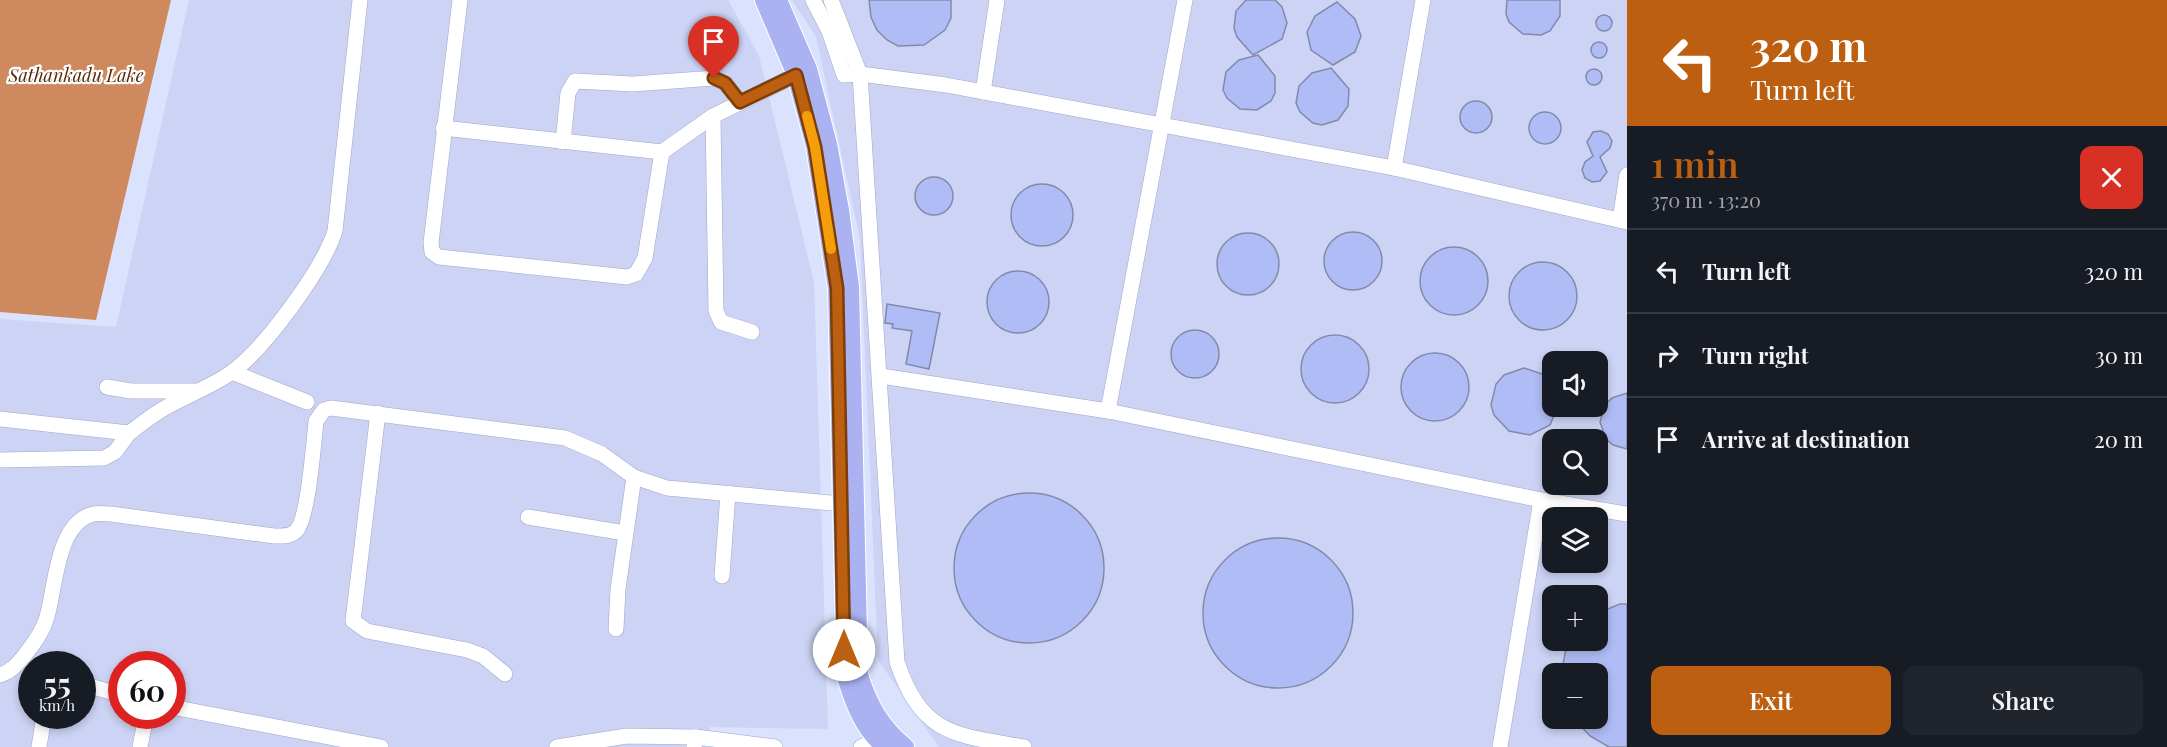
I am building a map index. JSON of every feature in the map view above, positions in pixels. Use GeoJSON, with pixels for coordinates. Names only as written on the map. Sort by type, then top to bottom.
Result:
{"type":"FeatureCollection","features":[{"type":"Feature","properties":{"kind":"main road"},"geometry":{"type":"LineString","coordinates":[[764,0],[796,75],[815,147],[837,288],[846,677],[856,707],[878,742],[905,747]]}},
{"type":"Feature","properties":{"kind":"main road"},"geometry":{"type":"LineString","coordinates":[[778,0],[808,69],[828,144],[840,210],[850,287],[859,675],[878,742]]}},
{"type":"Feature","properties":{"kind":"street"},"geometry":{"type":"LineString","coordinates":[[0,460],[104,458],[115,452],[129,433],[162,409],[232,372],[269,332],[318,272],[335,231],[360,0]]}},
{"type":"Feature","properties":{"kind":"street"},"geometry":{"type":"LineString","coordinates":[[460,0],[430,243],[432,252],[448,260],[627,277],[636,274],[645,258],[662,152]]}},
{"type":"Feature","properties":{"kind":"street"},"geometry":{"type":"LineString","coordinates":[[813,0],[830,31],[844,75],[860,74],[983,92],[1394,168],[1624,221],[1627,175]]}},
{"type":"Feature","properties":{"kind":"street"},"geometry":{"type":"LineString","coordinates":[[831,0],[860,74],[881,376],[894,642],[904,681],[931,722],[940,727],[961,736],[1024,747]]}},
{"type":"Feature","properties":{"kind":"street"},"geometry":{"type":"LineString","coordinates":[[983,92],[997,0]]}},
{"type":"Feature","properties":{"kind":"street"},"geometry":{"type":"LineString","coordinates":[[1108,411],[1185,0]]}},
{"type":"Feature","properties":{"kind":"street"},"geometry":{"type":"LineString","coordinates":[[1394,168],[1423,0]]}},
{"type":"Feature","properties":{"kind":"street"},"geometry":{"type":"LineString","coordinates":[[443,128],[662,152],[713,116],[796,75]]}},
{"type":"Feature","properties":{"kind":"street"},"geometry":{"type":"LineString","coordinates":[[563,142],[568,93],[575,81],[633,84],[714,78],[725,83],[740,102]]}},
{"type":"Feature","properties":{"kind":"street"},"geometry":{"type":"LineString","coordinates":[[713,116],[716,311],[721,322],[752,332]]}},
{"type":"Feature","properties":{"kind":"street"},"geometry":{"type":"LineString","coordinates":[[232,372],[307,402]]}},
{"type":"Feature","properties":{"kind":"street"},"geometry":{"type":"LineString","coordinates":[[881,376],[1108,411],[1541,500],[1627,514]]}},
{"type":"Feature","properties":{"kind":"street"},"geometry":{"type":"LineString","coordinates":[[107,387],[131,391],[198,392]]}},
{"type":"Feature","properties":{"kind":"street"},"geometry":{"type":"LineString","coordinates":[[0,675],[9,673],[42,631],[64,544],[70,530],[93,514],[111,514],[289,536],[300,525],[304,513],[319,414],[331,408],[565,438],[602,454],[634,477],[667,488],[842,504]]}},
{"type":"Feature","properties":{"kind":"street"},"geometry":{"type":"LineString","coordinates":[[378,413],[353,621],[367,631],[467,650],[483,656],[504,675]]}},
{"type":"Feature","properties":{"kind":"street"},"geometry":{"type":"LineString","coordinates":[[0,419],[129,433]]}},
{"type":"Feature","properties":{"kind":"street"},"geometry":{"type":"LineString","coordinates":[[616,629],[625,533],[634,477]]}},
{"type":"Feature","properties":{"kind":"street"},"geometry":{"type":"LineString","coordinates":[[722,576],[728,493]]}},
{"type":"Feature","properties":{"kind":"street"},"geometry":{"type":"LineString","coordinates":[[1500,747],[1541,500]]}},
{"type":"Feature","properties":{"kind":"street"},"geometry":{"type":"LineString","coordinates":[[528,517],[625,533]]}},
{"type":"Feature","properties":{"kind":"street"},"geometry":{"type":"LineString","coordinates":[[186,710],[381,747]]}},
{"type":"Feature","properties":{"kind":"street"},"geometry":{"type":"LineString","coordinates":[[39,747],[42,729]]}},
{"type":"Feature","properties":{"kind":"street"},"geometry":{"type":"LineString","coordinates":[[140,747],[143,729]]}},
{"type":"Feature","properties":{"kind":"street"},"geometry":{"type":"LineString","coordinates":[[557,747],[627,736],[775,747]]}},
{"type":"Feature","properties":{"kind":"shaded area"},"geometry":{"type":"Polygon","coordinates":[[[189,0],[728,0],[759,56],[814,282],[828,729],[710,727],[706,747],[0,747],[0,319],[116,327],[189,0]]]}},
{"type":"Feature","properties":{"kind":"shaded area"},"geometry":{"type":"Polygon","coordinates":[[[792,0],[1627,0],[1627,747],[939,747],[878,660],[860,239],[816,37],[792,0]]]}},
{"type":"Feature","properties":{"kind":"water","name":"Sathankadu Lake"},"geometry":{"type":"Polygon","coordinates":[[[0,0],[171,0],[96,320],[0,312],[0,0]]]}},
{"type":"Feature","properties":{"kind":"building"},"geometry":{"type":"Polygon","coordinates":[[[869,0],[951,0],[951,18],[945,30],[924,45],[898,46],[887,40],[877,30],[871,17],[869,0]]]}},
{"type":"Feature","properties":{"kind":"building"},"geometry":{"type":"Polygon","coordinates":[[[1246,0],[1275,0],[1282,7],[1287,23],[1282,39],[1253,55],[1237,37],[1234,28],[1236,11],[1246,0]]]}},
{"type":"Feature","properties":{"kind":"building"},"geometry":{"type":"Polygon","coordinates":[[[1507,0],[1560,0],[1560,16],[1550,31],[1541,35],[1523,34],[1509,22],[1506,14],[1507,0]]]}},
{"type":"Feature","properties":{"kind":"building"},"geometry":{"type":"Polygon","coordinates":[[[1337,2],[1355,19],[1361,36],[1355,52],[1333,65],[1311,50],[1307,32],[1315,16],[1337,2]]]}},
{"type":"Feature","properties":{"kind":"building"},"geometry":{"type":"Polygon","coordinates":[[[1604,15],[1610,17],[1612,23],[1610,29],[1604,31],[1598,29],[1596,23],[1598,17],[1604,15]]]}},
{"type":"Feature","properties":{"kind":"building"},"geometry":{"type":"Polygon","coordinates":[[[1596,42],[1602,42],[1607,50],[1605,56],[1596,58],[1591,53],[1591,47],[1596,42]]]}},
{"type":"Feature","properties":{"kind":"building"},"geometry":{"type":"Polygon","coordinates":[[[1258,55],[1275,76],[1275,93],[1271,101],[1257,110],[1240,109],[1227,98],[1223,90],[1226,72],[1239,60],[1258,55]]]}},
{"type":"Feature","properties":{"kind":"building"},"geometry":{"type":"Polygon","coordinates":[[[1331,68],[1349,89],[1348,106],[1338,120],[1322,125],[1313,123],[1300,112],[1296,103],[1299,86],[1312,73],[1331,68]]]}},
{"type":"Feature","properties":{"kind":"building"},"geometry":{"type":"Polygon","coordinates":[[[1594,69],[1600,71],[1602,77],[1600,83],[1594,85],[1588,83],[1586,77],[1588,71],[1594,69]]]}},
{"type":"Feature","properties":{"kind":"building"},"geometry":{"type":"Polygon","coordinates":[[[1476,101],[1487,106],[1492,117],[1487,128],[1476,133],[1465,128],[1460,117],[1465,106],[1476,101]]]}},
{"type":"Feature","properties":{"kind":"building"},"geometry":{"type":"Polygon","coordinates":[[[1545,112],[1556,117],[1561,128],[1556,139],[1545,144],[1534,139],[1529,128],[1534,117],[1545,112]]]}},
{"type":"Feature","properties":{"kind":"building"},"geometry":{"type":"Polygon","coordinates":[[[1601,131],[1608,134],[1612,141],[1610,148],[1600,157],[1607,172],[1600,181],[1592,182],[1585,178],[1582,170],[1585,162],[1593,156],[1587,142],[1593,132],[1601,131]]]}},
{"type":"Feature","properties":{"kind":"building"},"geometry":{"type":"Polygon","coordinates":[[[934,177],[948,182],[953,196],[948,210],[934,215],[920,210],[915,196],[920,182],[934,177]]]}},
{"type":"Feature","properties":{"kind":"building"},"geometry":{"type":"Polygon","coordinates":[[[1036,184],[1048,184],[1064,193],[1071,203],[1073,215],[1071,227],[1064,237],[1048,246],[1036,246],[1025,241],[1016,232],[1011,221],[1011,209],[1016,198],[1025,189],[1036,184]]]}},
{"type":"Feature","properties":{"kind":"building"},"geometry":{"type":"Polygon","coordinates":[[[1347,232],[1359,232],[1374,240],[1382,255],[1382,267],[1374,282],[1359,290],[1347,290],[1332,282],[1324,267],[1324,255],[1332,240],[1347,232]]]}},
{"type":"Feature","properties":{"kind":"building"},"geometry":{"type":"Polygon","coordinates":[[[1248,233],[1270,242],[1279,264],[1270,286],[1248,295],[1226,286],[1217,264],[1226,242],[1248,233]]]}},
{"type":"Feature","properties":{"kind":"building"},"geometry":{"type":"Polygon","coordinates":[[[1454,247],[1467,250],[1478,257],[1485,268],[1488,281],[1485,294],[1478,305],[1467,312],[1454,315],[1441,312],[1430,305],[1423,294],[1420,281],[1423,268],[1430,257],[1441,250],[1454,247]]]}},
{"type":"Feature","properties":{"kind":"building"},"geometry":{"type":"Polygon","coordinates":[[[1543,262],[1556,265],[1567,272],[1574,283],[1577,296],[1574,309],[1567,320],[1556,327],[1543,330],[1530,327],[1519,320],[1512,309],[1509,296],[1512,283],[1519,272],[1530,265],[1543,262]]]}},
{"type":"Feature","properties":{"kind":"building"},"geometry":{"type":"Polygon","coordinates":[[[1012,271],[1024,271],[1040,280],[1047,290],[1049,302],[1047,314],[1040,324],[1024,333],[1012,333],[1001,328],[992,319],[987,308],[987,296],[992,285],[1001,276],[1012,271]]]}},
{"type":"Feature","properties":{"kind":"building"},"geometry":{"type":"Polygon","coordinates":[[[887,304],[940,313],[929,369],[906,364],[912,331],[892,328],[893,324],[885,323],[887,304]]]}},
{"type":"Feature","properties":{"kind":"building"},"geometry":{"type":"Polygon","coordinates":[[[1195,330],[1212,337],[1219,354],[1212,371],[1195,378],[1178,371],[1171,354],[1178,337],[1195,330]]]}},
{"type":"Feature","properties":{"kind":"building"},"geometry":{"type":"Polygon","coordinates":[[[1335,335],[1348,338],[1359,345],[1366,356],[1369,369],[1366,382],[1359,393],[1348,400],[1335,403],[1322,400],[1311,393],[1304,382],[1301,369],[1304,356],[1311,345],[1322,338],[1335,335]]]}},
{"type":"Feature","properties":{"kind":"building"},"geometry":{"type":"Polygon","coordinates":[[[1435,353],[1448,356],[1459,363],[1466,374],[1469,387],[1466,400],[1459,411],[1448,418],[1435,421],[1422,418],[1411,411],[1404,400],[1401,387],[1404,374],[1411,363],[1422,356],[1435,353]]]}},
{"type":"Feature","properties":{"kind":"building"},"geometry":{"type":"Polygon","coordinates":[[[1524,368],[1542,374],[1542,417],[1553,417],[1550,425],[1530,435],[1509,431],[1494,415],[1491,405],[1496,384],[1504,375],[1524,368]]]}},
{"type":"Feature","properties":{"kind":"building"},"geometry":{"type":"Polygon","coordinates":[[[1627,393],[1627,449],[1613,445],[1608,441],[1608,429],[1602,429],[1600,422],[1601,417],[1608,417],[1608,402],[1612,398],[1627,393]]]}},
{"type":"Feature","properties":{"kind":"building"},"geometry":{"type":"Polygon","coordinates":[[[1029,493],[1058,499],[1082,515],[1098,539],[1104,568],[1098,597],[1082,621],[1058,637],[1029,643],[1000,637],[976,621],[960,597],[954,568],[960,539],[976,515],[1000,499],[1029,493]]]}},
{"type":"Feature","properties":{"kind":"building"},"geometry":{"type":"Polygon","coordinates":[[[1278,538],[1307,544],[1331,560],[1347,584],[1353,613],[1347,642],[1331,666],[1307,682],[1278,688],[1249,682],[1225,666],[1209,642],[1203,613],[1209,584],[1225,560],[1249,544],[1278,538]]]}},
{"type":"Feature","properties":{"kind":"building"},"geometry":{"type":"Polygon","coordinates":[[[1627,604],[1627,747],[1609,747],[1590,736],[1583,729],[1608,729],[1608,663],[1563,663],[1566,651],[1608,651],[1608,609],[1627,604]]]}},
{"type":"Feature","properties":{"kind":"slow traffic"},"geometry":{"type":"LineString","coordinates":[[807,116],[815,147],[831,249]]}},
{"type":"Feature","properties":{"kind":"route"},"geometry":{"type":"LineString","coordinates":[[714,78],[725,83],[740,102],[796,75],[815,147],[837,288],[842,410],[844,650]]}}]}
